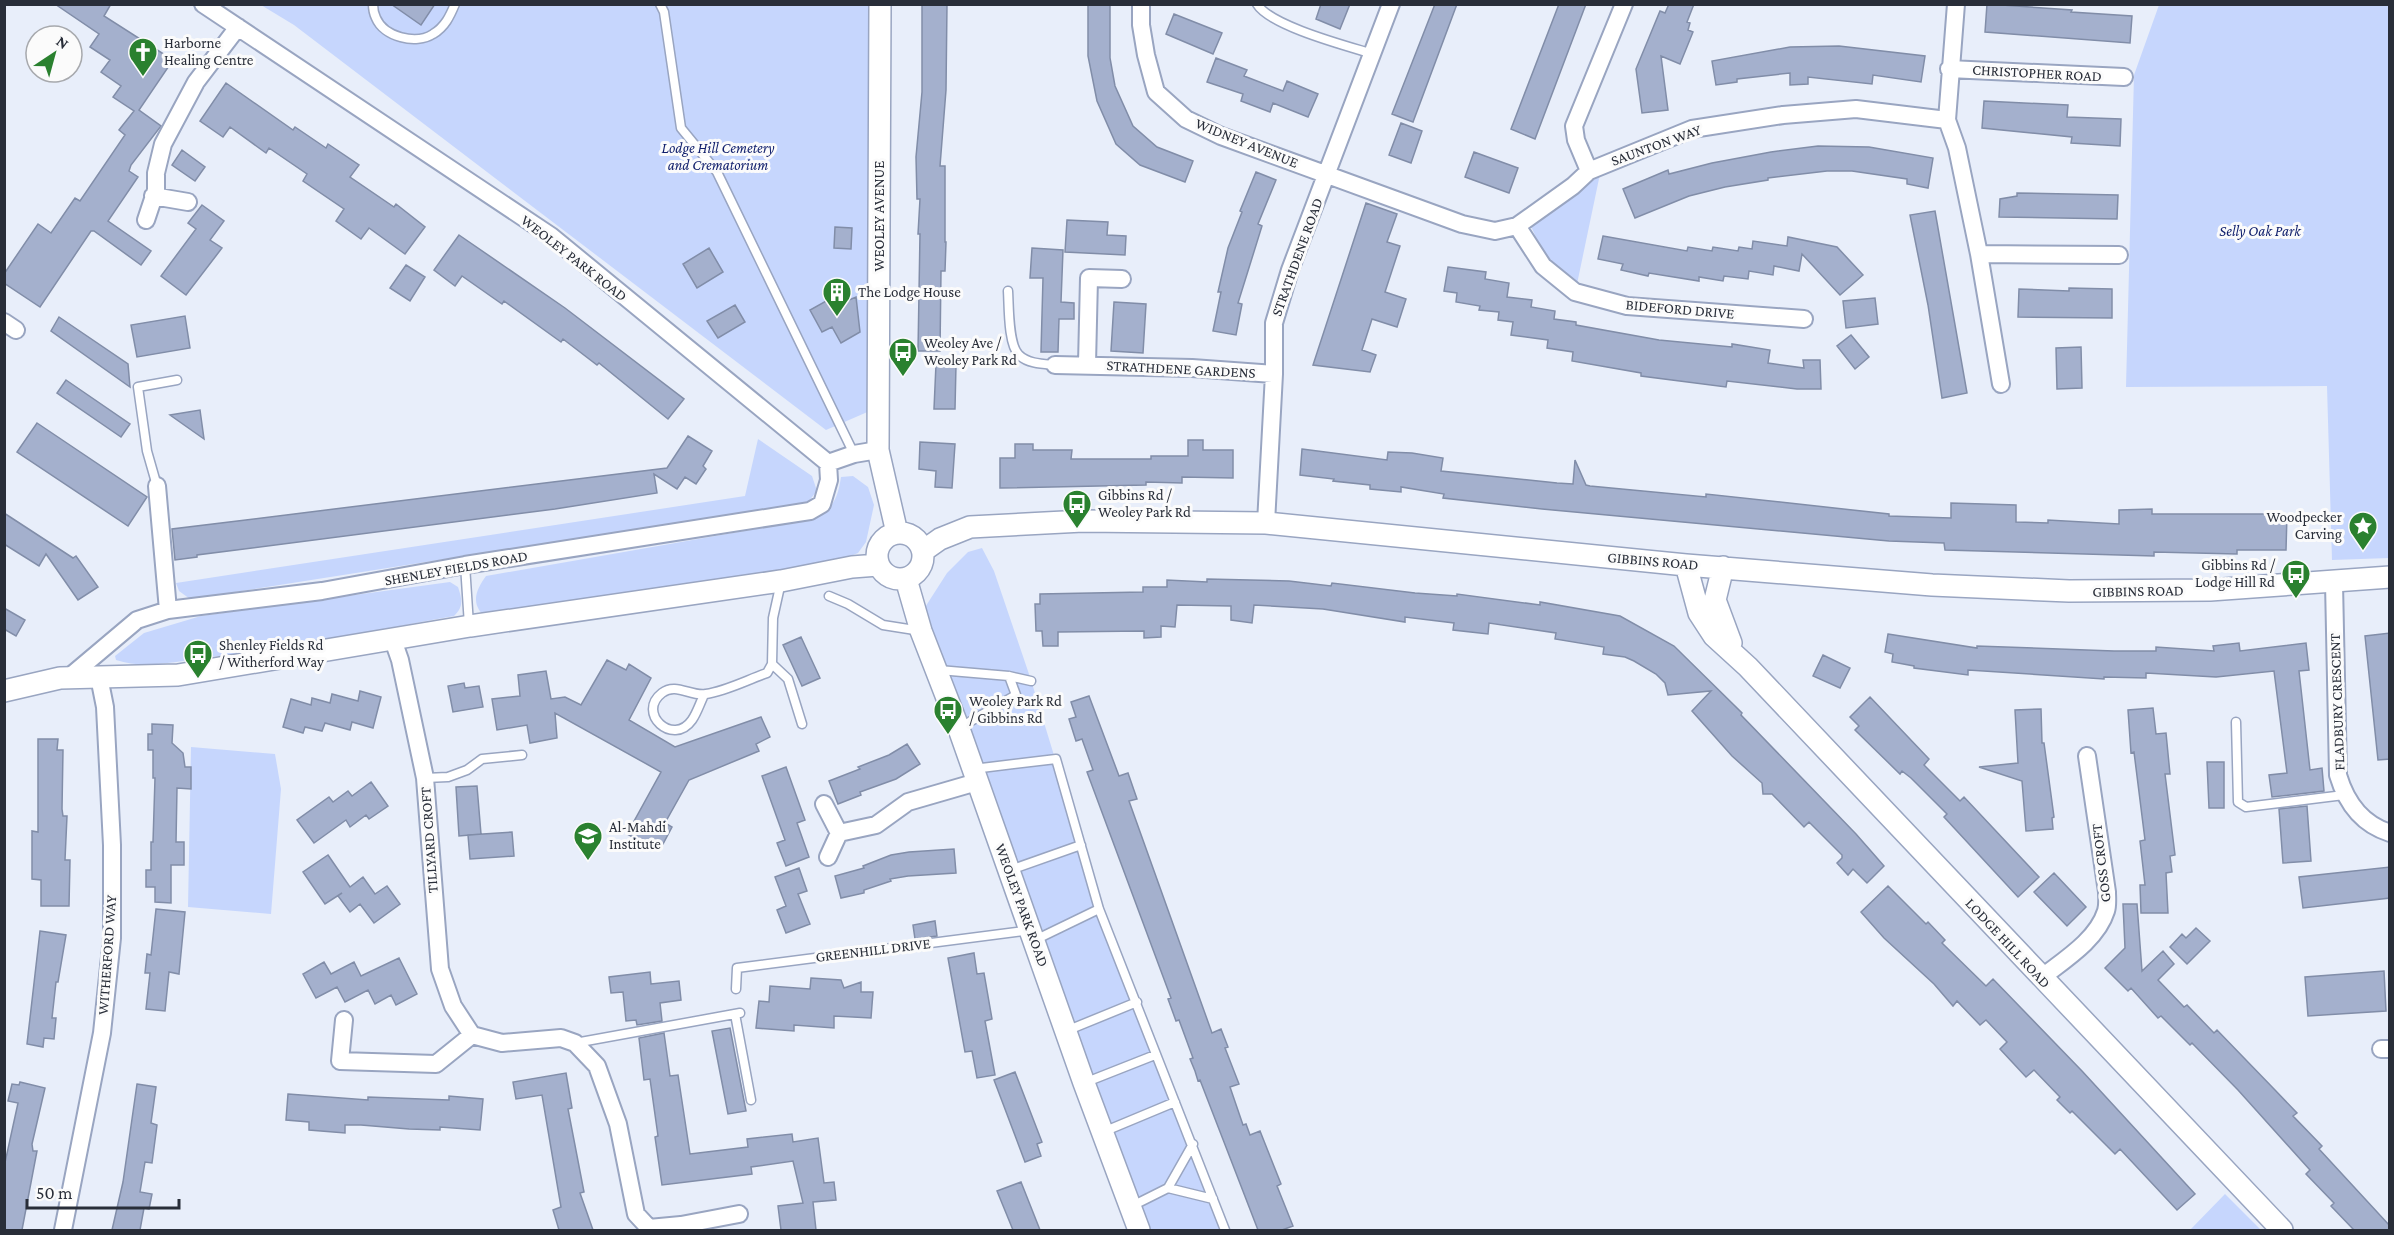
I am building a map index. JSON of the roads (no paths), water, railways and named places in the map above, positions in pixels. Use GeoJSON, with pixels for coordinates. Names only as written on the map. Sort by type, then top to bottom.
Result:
{"type":"FeatureCollection","features":[{"type":"Feature","properties":{"kind":"street","name":"WEOLEY PARK ROAD"},"geometry":{"type":"LineString","coordinates":[[203,4],[551,236],[828,463]]}},
{"type":"Feature","properties":{"kind":"street","name":"WEOLEY AVENUE"},"geometry":{"type":"LineString","coordinates":[[880,4],[878,450],[897,533]]}},
{"type":"Feature","properties":{"kind":"street","name":"WIDNEY AVENUE"},"geometry":{"type":"LineString","coordinates":[[1141,4],[1141,25],[1146,55],[1156,92],[1186,119],[1221,136],[1328,174]]}},
{"type":"Feature","properties":{"kind":"street","name":"STRATHDENE ROAD"},"geometry":{"type":"LineString","coordinates":[[1266,523],[1274,374],[1274,323],[1290,270],[1391,4]]}},
{"type":"Feature","properties":{"kind":"street"},"geometry":{"type":"LineString","coordinates":[[1589,171],[1576,140],[1575,126],[1623,4]]}},
{"type":"Feature","properties":{"kind":"street","name":"CHRISTOPHER ROAD"},"geometry":{"type":"LineString","coordinates":[[1947,120],[1949,69],[1956,4]]}},
{"type":"Feature","properties":{"kind":"street"},"geometry":{"type":"LineString","coordinates":[[146,220],[163,144],[196,82],[238,27]]}},
{"type":"Feature","properties":{"kind":"street","name":"CHRISTOPHER ROAD"},"geometry":{"type":"LineString","coordinates":[[1949,69],[2124,77]]}},
{"type":"Feature","properties":{"kind":"street","name":"SAUNTON WAY"},"geometry":{"type":"LineString","coordinates":[[1328,174],[1462,224],[1495,231],[1517,226],[1574,186],[1589,171],[1692,129],[1783,115],[1856,109],[1947,120]]}},
{"type":"Feature","properties":{"kind":"street"},"geometry":{"type":"LineString","coordinates":[[1947,120],[1957,148],[1979,254],[2001,384]]}},
{"type":"Feature","properties":{"kind":"street"},"geometry":{"type":"LineString","coordinates":[[153,196],[188,202]]}},
{"type":"Feature","properties":{"kind":"street","name":"BIDEFORD DRIVE"},"geometry":{"type":"LineString","coordinates":[[1517,226],[1543,266],[1575,292],[1627,306],[1804,319]]}},
{"type":"Feature","properties":{"kind":"street"},"geometry":{"type":"LineString","coordinates":[[1979,254],[2119,255]]}},
{"type":"Feature","properties":{"kind":"street","name":"STRATHDENE GARDENS"},"geometry":{"type":"LineString","coordinates":[[1087,364],[1089,278],[1122,279]]}},
{"type":"Feature","properties":{"kind":"street","name":"STRATHDENE GARDENS"},"geometry":{"type":"LineString","coordinates":[[1055,365],[1087,364],[1274,374]]}},
{"type":"Feature","properties":{"kind":"street"},"geometry":{"type":"LineString","coordinates":[[828,463],[854,454],[878,450]]}},
{"type":"Feature","properties":{"kind":"street","name":"SHENLEY FIELDS ROAD"},"geometry":{"type":"LineString","coordinates":[[4,691],[28,686],[38,688],[58,684],[137,620],[168,610],[322,591],[810,511],[822,504],[829,480],[828,463]]}},
{"type":"Feature","properties":{"kind":"street"},"geometry":{"type":"LineString","coordinates":[[156,486],[168,610]]}},
{"type":"Feature","properties":{"kind":"street","name":"GIBBINS ROAD"},"geometry":{"type":"LineString","coordinates":[[922,551],[940,539],[970,527],[1083,521],[1266,523],[1686,565],[1932,585],[2069,591],[2210,590],[2334,583],[2390,577]]}},
{"type":"Feature","properties":{"kind":"street"},"geometry":{"type":"LineString","coordinates":[[897,533],[904,533],[916,539],[922,551],[922,565],[918,571],[906,579],[887,575],[878,566],[877,551],[880,544],[890,535],[897,533]]}},
{"type":"Feature","properties":{"kind":"street","name":"LODGE HILL ROAD"},"geometry":{"type":"LineString","coordinates":[[1686,565],[1700,613],[1714,636],[1735,654],[2282,1230]]}},
{"type":"Feature","properties":{"kind":"street","name":"SHENLEY FIELDS ROAD"},"geometry":{"type":"LineString","coordinates":[[67,678],[178,675],[470,626],[781,581],[852,567],[878,566]]}},
{"type":"Feature","properties":{"kind":"street","name":"LODGE HILL ROAD"},"geometry":{"type":"LineString","coordinates":[[1724,567],[1715,600],[1722,625],[1735,654]]}},
{"type":"Feature","properties":{"kind":"street","name":"WEOLEY PARK ROAD"},"geometry":{"type":"LineString","coordinates":[[906,579],[921,631],[959,729],[1084,1083],[1139,1230]]}},
{"type":"Feature","properties":{"kind":"street","name":"FLADBURY CRESCENT"},"geometry":{"type":"LineString","coordinates":[[2334,583],[2338,775],[2344,795],[2352,807],[2378,830],[2390,833]]}},
{"type":"Feature","properties":{"kind":"street","name":"TILLYARD CROFT"},"geometry":{"type":"LineString","coordinates":[[393,640],[400,660],[425,778],[440,969],[453,1006],[472,1035]]}},
{"type":"Feature","properties":{"kind":"street","name":"WITHERFORD WAY"},"geometry":{"type":"LineString","coordinates":[[63,1230],[102,1032],[112,938],[112,845],[105,707],[99,677]]}},
{"type":"Feature","properties":{"kind":"street","name":"GOSS CROFT"},"geometry":{"type":"LineString","coordinates":[[2041,978],[2083,944],[2097,928],[2107,909],[2107,892],[2087,756]]}},
{"type":"Feature","properties":{"kind":"street"},"geometry":{"type":"LineString","coordinates":[[839,833],[876,825],[908,802],[975,776]]}},
{"type":"Feature","properties":{"kind":"street"},"geometry":{"type":"LineString","coordinates":[[824,804],[839,833]]}},
{"type":"Feature","properties":{"kind":"street"},"geometry":{"type":"LineString","coordinates":[[828,857],[839,833]]}},
{"type":"Feature","properties":{"kind":"street"},"geometry":{"type":"LineString","coordinates":[[344,1020],[340,1062],[436,1064],[472,1035],[502,1043],[561,1038],[575,1043],[597,1066],[618,1124],[636,1215],[649,1228],[681,1225],[739,1214]]}},
{"type":"Feature","properties":{"kind":"lane"},"geometry":{"type":"LineString","coordinates":[[373,4],[376,19],[387,31],[407,38],[419,39],[433,34],[445,24],[456,4]]}},
{"type":"Feature","properties":{"kind":"lane"},"geometry":{"type":"LineString","coordinates":[[660,4],[664,12],[681,128],[717,172],[854,454]]}},
{"type":"Feature","properties":{"kind":"lane"},"geometry":{"type":"LineString","coordinates":[[1257,4],[1264,14],[1319,37],[1373,54]]}},
{"type":"Feature","properties":{"kind":"lane"},"geometry":{"type":"LineString","coordinates":[[1008,291],[1013,345],[1019,355],[1033,362],[1055,365]]}},
{"type":"Feature","properties":{"kind":"lane"},"geometry":{"type":"LineString","coordinates":[[156,486],[147,451],[138,387],[177,380]]}},
{"type":"Feature","properties":{"kind":"lane"},"geometry":{"type":"LineString","coordinates":[[465,566],[470,626]]}},
{"type":"Feature","properties":{"kind":"lane"},"geometry":{"type":"LineString","coordinates":[[704,695],[692,721],[684,728],[668,730],[658,724],[653,716],[657,697],[664,691],[677,688],[704,695],[767,673],[772,664],[773,618],[781,581]]}},
{"type":"Feature","properties":{"kind":"lane"},"geometry":{"type":"LineString","coordinates":[[829,596],[848,604],[883,625],[921,631]]}},
{"type":"Feature","properties":{"kind":"lane"},"geometry":{"type":"LineString","coordinates":[[772,664],[788,679],[802,724]]}},
{"type":"Feature","properties":{"kind":"lane"},"geometry":{"type":"LineString","coordinates":[[936,670],[1009,676],[1031,681]]}},
{"type":"Feature","properties":{"kind":"lane"},"geometry":{"type":"LineString","coordinates":[[959,729],[1016,695],[1009,676]]}},
{"type":"Feature","properties":{"kind":"lane"},"geometry":{"type":"LineString","coordinates":[[2236,722],[2238,802],[2246,807],[2344,795]]}},
{"type":"Feature","properties":{"kind":"lane"},"geometry":{"type":"LineString","coordinates":[[425,778],[448,777],[467,770],[482,759],[522,755]]}},
{"type":"Feature","properties":{"kind":"lane"},"geometry":{"type":"LineString","coordinates":[[975,776],[1056,759],[1099,909],[1225,1230]]}},
{"type":"Feature","properties":{"kind":"lane"},"geometry":{"type":"LineString","coordinates":[[1010,870],[1081,845]]}},
{"type":"Feature","properties":{"kind":"lane"},"geometry":{"type":"LineString","coordinates":[[1033,935],[1099,909]]}},
{"type":"Feature","properties":{"kind":"lane","name":"GREENHILL DRIVE"},"geometry":{"type":"LineString","coordinates":[[736,989],[737,968],[1033,935]]}},
{"type":"Feature","properties":{"kind":"lane"},"geometry":{"type":"LineString","coordinates":[[1066,1031],[1137,1002]]}},
{"type":"Feature","properties":{"kind":"lane"},"geometry":{"type":"LineString","coordinates":[[575,1043],[738,1014],[751,1100]]}},
{"type":"Feature","properties":{"kind":"lane"},"geometry":{"type":"LineString","coordinates":[[1084,1083],[1155,1055]]}},
{"type":"Feature","properties":{"kind":"lane"},"geometry":{"type":"LineString","coordinates":[[1102,1132],[1175,1102]]}},
{"type":"Feature","properties":{"kind":"lane"},"geometry":{"type":"LineString","coordinates":[[1130,1207],[1168,1188],[1192,1144]]}},
{"type":"Feature","properties":{"kind":"lane"},"geometry":{"type":"LineString","coordinates":[[1168,1188],[1213,1199]]}},
{"type":"Feature","properties":{"kind":"place","name":"Harborne Healing Centre"},"geometry":{"type":"Point","coordinates":[143,78]}},
{"type":"Feature","properties":{"kind":"place","name":"The Lodge House"},"geometry":{"type":"Point","coordinates":[837,318]}},
{"type":"Feature","properties":{"kind":"place","name":"Weoley Ave / Weoley Park Rd"},"geometry":{"type":"Point","coordinates":[903,378]}},
{"type":"Feature","properties":{"kind":"place","name":"Gibbins Rd / Weoley Park Rd"},"geometry":{"type":"Point","coordinates":[1077,530]}},
{"type":"Feature","properties":{"kind":"place","name":"Woodpecker Carving"},"geometry":{"type":"Point","coordinates":[2363,552]}},
{"type":"Feature","properties":{"kind":"place","name":"Gibbins Rd / Lodge Hill Rd"},"geometry":{"type":"Point","coordinates":[2296,600]}},
{"type":"Feature","properties":{"kind":"place","name":"Shenley Fields Rd / Witherford Way"},"geometry":{"type":"Point","coordinates":[198,680]}},
{"type":"Feature","properties":{"kind":"place","name":"Weoley Park Rd / Gibbins Rd"},"geometry":{"type":"Point","coordinates":[948,736]}},
{"type":"Feature","properties":{"kind":"place","name":"Al-Mahdi Institute"},"geometry":{"type":"Point","coordinates":[588,862]}},
{"type":"Feature","properties":{"kind":"park label","name":"Lodge Hill Cemetery and Crematorium"},"geometry":{"type":"Point","coordinates":[718,156]}},
{"type":"Feature","properties":{"kind":"park label","name":"Selly Oak Park"},"geometry":{"type":"Point","coordinates":[2260,231]}}]}
